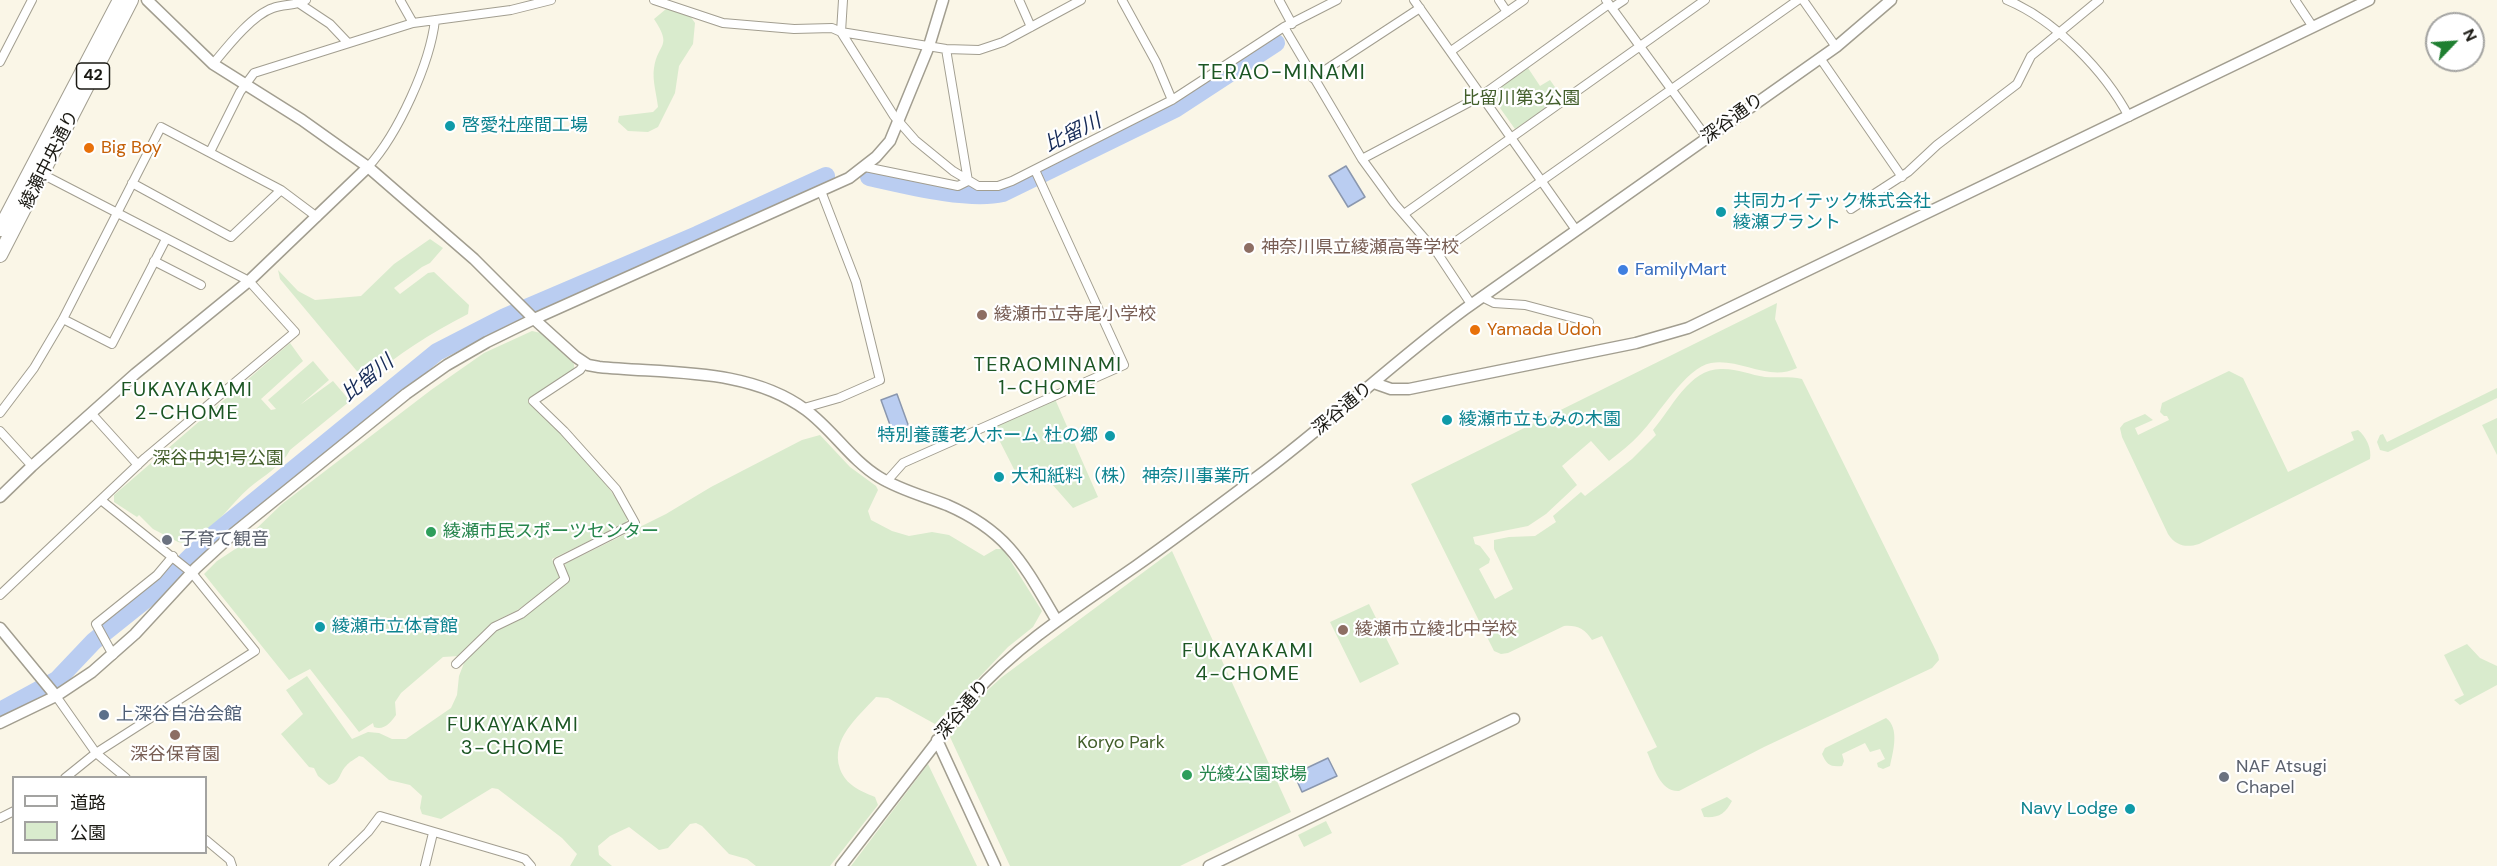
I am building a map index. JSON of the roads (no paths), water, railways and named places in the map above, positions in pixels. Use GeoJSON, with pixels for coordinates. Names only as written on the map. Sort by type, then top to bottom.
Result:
{"type":"FeatureCollection","features":[{"type":"Feature","properties":{"kind":"main road","name":"綾瀬中央通り"},"geometry":{"type":"LineString","coordinates":[[0,255],[120,0]]}},
{"type":"Feature","properties":{"kind":"main road","name":"綾瀬中央通り"},"geometry":{"type":"LineString","coordinates":[[0,229],[44,159],[131,0]]}},
{"type":"Feature","properties":{"kind":"street"},"geometry":{"type":"LineString","coordinates":[[0,62],[32,0]]}},
{"type":"Feature","properties":{"kind":"street"},"geometry":{"type":"LineString","coordinates":[[147,0],[213,64],[302,120],[368,167],[474,259],[532,317],[585,363],[607,368],[727,379],[773,391],[804,408],[822,423],[855,459],[887,481],[975,518],[1000,537],[1019,557],[1057,621]]}},
{"type":"Feature","properties":{"kind":"street"},"geometry":{"type":"LineString","coordinates":[[400,0],[413,23]]}},
{"type":"Feature","properties":{"kind":"street"},"geometry":{"type":"LineString","coordinates":[[210,152],[244,85],[254,73],[260,70],[413,23],[551,0]]}},
{"type":"Feature","properties":{"kind":"street"},"geometry":{"type":"LineString","coordinates":[[654,0],[679,4],[705,18],[731,24],[794,29],[832,28],[841,32],[969,51],[991,47],[1081,0]]}},
{"type":"Feature","properties":{"kind":"street"},"geometry":{"type":"LineString","coordinates":[[843,0],[841,32],[899,122],[915,140],[968,181],[978,186],[998,186],[1037,174],[1172,100],[1288,26],[1334,1]]}},
{"type":"Feature","properties":{"kind":"street"},"geometry":{"type":"LineString","coordinates":[[0,723],[92,672],[151,618],[188,570],[420,383],[459,357],[532,317],[821,191],[849,178],[865,167],[890,141],[899,122],[929,46],[944,0]]}},
{"type":"Feature","properties":{"kind":"street"},"geometry":{"type":"LineString","coordinates":[[1019,0],[1031,27]]}},
{"type":"Feature","properties":{"kind":"street"},"geometry":{"type":"LineString","coordinates":[[1122,0],[1156,62],[1172,100]]}},
{"type":"Feature","properties":{"kind":"street"},"geometry":{"type":"LineString","coordinates":[[1279,0],[1288,26],[1313,78],[1362,159],[1438,254],[1471,304]]}},
{"type":"Feature","properties":{"kind":"street"},"geometry":{"type":"LineString","coordinates":[[1499,0],[1507,12]]}},
{"type":"Feature","properties":{"kind":"street"},"geometry":{"type":"LineString","coordinates":[[1451,51],[1524,0]]}},
{"type":"Feature","properties":{"kind":"street"},"geometry":{"type":"LineString","coordinates":[[1362,159],[1481,96],[1609,4],[1624,0]]}},
{"type":"Feature","properties":{"kind":"street"},"geometry":{"type":"LineString","coordinates":[[1404,214],[1705,0]]}},
{"type":"Feature","properties":{"kind":"street"},"geometry":{"type":"LineString","coordinates":[[1438,254],[1798,0]]}},
{"type":"Feature","properties":{"kind":"street"},"geometry":{"type":"LineString","coordinates":[[1803,0],[1836,46]]}},
{"type":"Feature","properties":{"kind":"street","name":"深谷通り"},"geometry":{"type":"LineString","coordinates":[[841,866],[986,680],[1057,621],[1261,474],[1374,383],[1412,349],[1471,304],[1820,58],[1892,0]]}},
{"type":"Feature","properties":{"kind":"street"},"geometry":{"type":"LineString","coordinates":[[2007,0],[2050,24],[2096,70],[2129,117]]}},
{"type":"Feature","properties":{"kind":"street"},"geometry":{"type":"LineString","coordinates":[[1851,209],[1902,177],[1937,145],[2017,84],[2031,56],[2099,0]]}},
{"type":"Feature","properties":{"kind":"street"},"geometry":{"type":"LineString","coordinates":[[2295,0],[2313,27]]}},
{"type":"Feature","properties":{"kind":"street"},"geometry":{"type":"LineString","coordinates":[[1374,383],[1391,389],[1409,389],[1636,344],[1688,328],[2369,0]]}},
{"type":"Feature","properties":{"kind":"street"},"geometry":{"type":"LineString","coordinates":[[213,64],[229,44],[260,15],[271,9],[303,2],[330,24],[348,43]]}},
{"type":"Feature","properties":{"kind":"street"},"geometry":{"type":"LineString","coordinates":[[1313,78],[1417,4],[1576,230]]}},
{"type":"Feature","properties":{"kind":"street"},"geometry":{"type":"LineString","coordinates":[[1609,4],[1707,138]]}},
{"type":"Feature","properties":{"kind":"street"},"geometry":{"type":"LineString","coordinates":[[0,497],[91,413],[249,281],[368,167],[385,148],[418,80],[434,33],[435,20]]}},
{"type":"Feature","properties":{"kind":"street"},"geometry":{"type":"LineString","coordinates":[[946,49],[968,181]]}},
{"type":"Feature","properties":{"kind":"street"},"geometry":{"type":"LineString","coordinates":[[1820,58],[1902,177]]}},
{"type":"Feature","properties":{"kind":"street"},"geometry":{"type":"LineString","coordinates":[[0,413],[34,368],[63,319],[160,127],[281,190],[317,217]]}},
{"type":"Feature","properties":{"kind":"street"},"geometry":{"type":"LineString","coordinates":[[0,595],[138,465],[295,332],[249,281],[166,239],[118,211],[44,159]]}},
{"type":"Feature","properties":{"kind":"street"},"geometry":{"type":"LineString","coordinates":[[865,167],[958,186],[968,181]]}},
{"type":"Feature","properties":{"kind":"street"},"geometry":{"type":"LineString","coordinates":[[887,481],[903,463],[1124,365],[1037,174]]}},
{"type":"Feature","properties":{"kind":"street"},"geometry":{"type":"LineString","coordinates":[[130,186],[231,237],[281,190]]}},
{"type":"Feature","properties":{"kind":"street"},"geometry":{"type":"LineString","coordinates":[[804,408],[839,398],[880,380],[856,282],[821,191]]}},
{"type":"Feature","properties":{"kind":"street"},"geometry":{"type":"LineString","coordinates":[[63,319],[112,344],[166,239]]}},
{"type":"Feature","properties":{"kind":"street"},"geometry":{"type":"LineString","coordinates":[[154,261],[201,285]]}},
{"type":"Feature","properties":{"kind":"street"},"geometry":{"type":"LineString","coordinates":[[1482,297],[1494,303],[1525,305],[1589,322]]}},
{"type":"Feature","properties":{"kind":"street"},"geometry":{"type":"LineString","coordinates":[[456,664],[494,627],[521,614],[565,579],[558,562],[635,523],[616,489],[533,401],[580,370],[585,363]]}},
{"type":"Feature","properties":{"kind":"street"},"geometry":{"type":"LineString","coordinates":[[91,413],[138,465]]}},
{"type":"Feature","properties":{"kind":"street"},"geometry":{"type":"LineString","coordinates":[[0,431],[32,466]]}},
{"type":"Feature","properties":{"kind":"street"},"geometry":{"type":"LineString","coordinates":[[66,776],[96,753],[255,651],[188,570],[101,500]]}},
{"type":"Feature","properties":{"kind":"street"},"geometry":{"type":"LineString","coordinates":[[113,655],[96,624],[175,558]]}},
{"type":"Feature","properties":{"kind":"street"},"geometry":{"type":"LineString","coordinates":[[0,628],[54,693],[96,753],[125,776]]}},
{"type":"Feature","properties":{"kind":"street"},"geometry":{"type":"LineString","coordinates":[[1209,866],[1514,719]]}},
{"type":"Feature","properties":{"kind":"street"},"geometry":{"type":"LineString","coordinates":[[937,740],[995,866]]}},
{"type":"Feature","properties":{"kind":"street"},"geometry":{"type":"LineString","coordinates":[[333,866],[368,832],[380,816],[516,856],[525,859],[531,866]]}},
{"type":"Feature","properties":{"kind":"street"},"geometry":{"type":"LineString","coordinates":[[425,866],[433,833]]}},
{"type":"Feature","properties":{"kind":"street"},"geometry":{"type":"LineString","coordinates":[[207,841],[230,860],[232,866]]}},
{"type":"Feature","properties":{"kind":"water"},"geometry":{"type":"Polygon","coordinates":[[[1346,166],[1365,197],[1348,207],[1329,176],[1346,166]]]}},
{"type":"Feature","properties":{"kind":"water"},"geometry":{"type":"Polygon","coordinates":[[[897,394],[910,430],[894,436],[881,400],[897,394]]]}},
{"type":"Feature","properties":{"kind":"water"},"geometry":{"type":"Polygon","coordinates":[[[1328,758],[1337,776],[1302,792],[1294,774],[1328,758]]]}},
{"type":"Feature","properties":{"kind":"waterway","name":"比留川"},"geometry":{"type":"LineString","coordinates":[[869,177],[955,194],[1003,193],[1175,109],[1276,43]]}},
{"type":"Feature","properties":{"kind":"waterway","name":"比留川"},"geometry":{"type":"LineString","coordinates":[[0,711],[57,680],[94,641],[154,593],[206,541],[437,352],[505,317],[697,235],[826,176]]}},
{"type":"Feature","properties":{"kind":"place","name":"啓愛社座間工場"},"geometry":{"type":"Point","coordinates":[450,126]}},
{"type":"Feature","properties":{"kind":"place","name":"Big Boy"},"geometry":{"type":"Point","coordinates":[89,148]}},
{"type":"Feature","properties":{"kind":"place","name":"共同カイテック株式会社 綾瀬プラント"},"geometry":{"type":"Point","coordinates":[1721,212]}},
{"type":"Feature","properties":{"kind":"place","name":"神奈川県立綾瀬高等学校"},"geometry":{"type":"Point","coordinates":[1249,248]}},
{"type":"Feature","properties":{"kind":"place","name":"FamilyMart"},"geometry":{"type":"Point","coordinates":[1623,270]}},
{"type":"Feature","properties":{"kind":"place","name":"綾瀬市立寺尾小学校"},"geometry":{"type":"Point","coordinates":[982,315]}},
{"type":"Feature","properties":{"kind":"place","name":"Yamada Udon"},"geometry":{"type":"Point","coordinates":[1475,330]}},
{"type":"Feature","properties":{"kind":"place","name":"綾瀬市立もみの木園"},"geometry":{"type":"Point","coordinates":[1447,420]}},
{"type":"Feature","properties":{"kind":"place","name":"特別養護老人ホーム 杜の郷"},"geometry":{"type":"Point","coordinates":[1110,436]}},
{"type":"Feature","properties":{"kind":"place","name":"大和紙料（株） 神奈川事業所"},"geometry":{"type":"Point","coordinates":[999,477]}},
{"type":"Feature","properties":{"kind":"place","name":"綾瀬市民スポーツセンター"},"geometry":{"type":"Point","coordinates":[431,532]}},
{"type":"Feature","properties":{"kind":"place","name":"子育て観音"},"geometry":{"type":"Point","coordinates":[167,540]}},
{"type":"Feature","properties":{"kind":"place","name":"綾瀬市立体育館"},"geometry":{"type":"Point","coordinates":[320,627]}},
{"type":"Feature","properties":{"kind":"place","name":"綾瀬市立綾北中学校"},"geometry":{"type":"Point","coordinates":[1343,630]}},
{"type":"Feature","properties":{"kind":"place","name":"上深谷自治会館"},"geometry":{"type":"Point","coordinates":[104,715]}},
{"type":"Feature","properties":{"kind":"place","name":"深谷保育園"},"geometry":{"type":"Point","coordinates":[175,735]}},
{"type":"Feature","properties":{"kind":"place","name":"光綾公園球場"},"geometry":{"type":"Point","coordinates":[1187,775]}},
{"type":"Feature","properties":{"kind":"place","name":"NAF Atsugi Chapel"},"geometry":{"type":"Point","coordinates":[2224,777]}},
{"type":"Feature","properties":{"kind":"place","name":"Navy Lodge"},"geometry":{"type":"Point","coordinates":[2130,809]}},
{"type":"Feature","properties":{"kind":"district","name":"TERAO-MINAMI"},"geometry":{"type":"Point","coordinates":[1282,73]}},
{"type":"Feature","properties":{"kind":"district","name":"TERAOMINAMI 1-CHOME"},"geometry":{"type":"Point","coordinates":[1048,378]}},
{"type":"Feature","properties":{"kind":"district","name":"FUKAYAKAMI 2-CHOME"},"geometry":{"type":"Point","coordinates":[187,402]}},
{"type":"Feature","properties":{"kind":"district","name":"FUKAYAKAMI 4-CHOME"},"geometry":{"type":"Point","coordinates":[1248,664]}},
{"type":"Feature","properties":{"kind":"district","name":"FUKAYAKAMI 3-CHOME"},"geometry":{"type":"Point","coordinates":[513,738]}},
{"type":"Feature","properties":{"kind":"park label","name":"比留川第3公園"},"geometry":{"type":"Point","coordinates":[1521,99]}},
{"type":"Feature","properties":{"kind":"park label","name":"深谷中央1号公園"},"geometry":{"type":"Point","coordinates":[218,459]}},
{"type":"Feature","properties":{"kind":"park label","name":"Koryo Park"},"geometry":{"type":"Point","coordinates":[1121,743]}}]}
